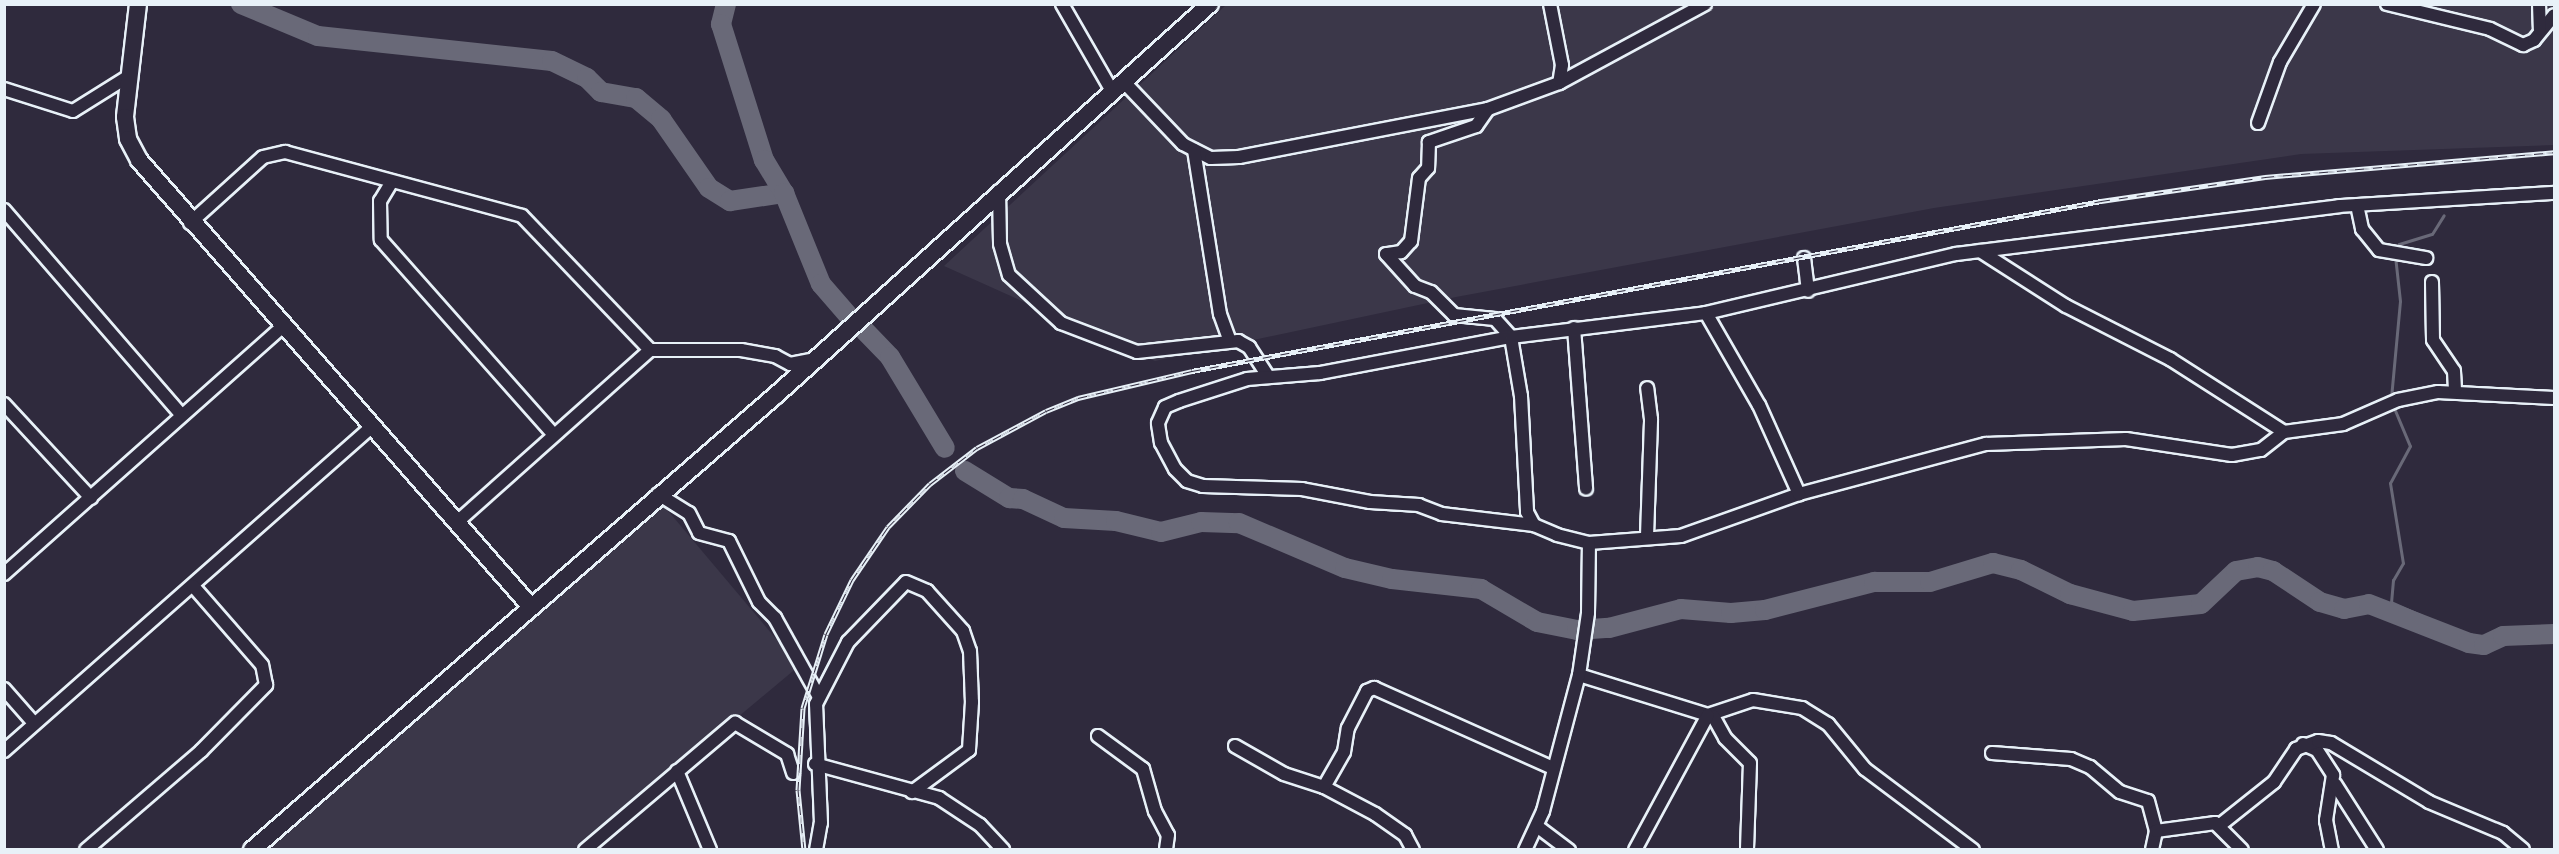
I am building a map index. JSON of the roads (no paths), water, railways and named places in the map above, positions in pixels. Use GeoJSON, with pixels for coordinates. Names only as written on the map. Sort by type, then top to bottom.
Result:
{"type":"FeatureCollection","features":[{"type":"Feature","properties":{"kind":"main road"},"geometry":{"type":"LineString","coordinates":[[138,4],[129,76],[128,139],[190,223],[531,607]]}},
{"type":"Feature","properties":{"kind":"main road"},"geometry":{"type":"LineString","coordinates":[[252,849],[816,359],[999,191],[1210,4]]}},
{"type":"Feature","properties":{"kind":"street"},"geometry":{"type":"LineString","coordinates":[[1062,4],[1118,86],[1194,150],[1211,158],[1239,157],[1488,109],[1559,83],[1705,4]]}},
{"type":"Feature","properties":{"kind":"street"},"geometry":{"type":"LineString","coordinates":[[1550,4],[1562,65],[1559,83]]}},
{"type":"Feature","properties":{"kind":"street"},"geometry":{"type":"LineString","coordinates":[[2258,123],[2280,62],[2314,4]]}},
{"type":"Feature","properties":{"kind":"street"},"geometry":{"type":"LineString","coordinates":[[2387,4],[2490,29],[2523,45],[2529,45],[2554,15]]}},
{"type":"Feature","properties":{"kind":"street"},"geometry":{"type":"LineString","coordinates":[[2539,4],[2540,29]]}},
{"type":"Feature","properties":{"kind":"street"},"geometry":{"type":"LineString","coordinates":[[4,89],[73,111],[129,76]]}},
{"type":"Feature","properties":{"kind":"street"},"geometry":{"type":"LineString","coordinates":[[1488,109],[1476,126],[1429,141],[1428,168],[1419,178],[1411,242],[1401,252],[1386,254],[1415,286],[1431,292],[1454,315],[1495,319],[1511,337],[1521,396],[1526,500],[1534,525]]}},
{"type":"Feature","properties":{"kind":"street"},"geometry":{"type":"LineString","coordinates":[[1194,150],[1220,314],[1229,339]]}},
{"type":"Feature","properties":{"kind":"street"},"geometry":{"type":"LineString","coordinates":[[190,223],[274,152],[522,216],[650,350]]}},
{"type":"Feature","properties":{"kind":"street"},"geometry":{"type":"LineString","coordinates":[[391,183],[380,201],[381,240],[553,434]]}},
{"type":"Feature","properties":{"kind":"street"},"geometry":{"type":"LineString","coordinates":[[999,191],[1000,244],[1009,275],[1061,324],[1137,352],[1229,339],[1249,346],[1268,376]]}},
{"type":"Feature","properties":{"kind":"street"},"geometry":{"type":"LineString","coordinates":[[2554,193],[2357,205],[1980,251],[1706,314],[1511,337],[1331,372],[1268,376],[1179,401],[1160,414],[1161,443],[1187,481],[1215,487],[1302,489],[1386,505],[1419,505],[1442,514],[1534,525],[1589,543],[1647,536],[1681,536],[1799,494],[1986,444],[2126,439],[2244,454],[2261,450],[2284,432],[2343,424],[2398,400],[2455,391],[2554,398]]}},
{"type":"Feature","properties":{"kind":"street"},"geometry":{"type":"LineString","coordinates":[[2357,205],[2358,219],[2372,243],[2401,257],[2426,258]]}},
{"type":"Feature","properties":{"kind":"street"},"geometry":{"type":"LineString","coordinates":[[4,210],[181,414]]}},
{"type":"Feature","properties":{"kind":"street"},"geometry":{"type":"LineString","coordinates":[[1980,251],[2066,306],[2170,359],[2284,432]]}},
{"type":"Feature","properties":{"kind":"street"},"geometry":{"type":"LineString","coordinates":[[1804,258],[1808,291]]}},
{"type":"Feature","properties":{"kind":"street"},"geometry":{"type":"LineString","coordinates":[[2432,282],[2433,340],[2454,371],[2455,391]]}},
{"type":"Feature","properties":{"kind":"street"},"geometry":{"type":"LineString","coordinates":[[1706,314],[1759,405],[1799,494]]}},
{"type":"Feature","properties":{"kind":"street"},"geometry":{"type":"LineString","coordinates":[[4,574],[91,498],[181,414],[283,326]]}},
{"type":"Feature","properties":{"kind":"street"},"geometry":{"type":"LineString","coordinates":[[1574,328],[1586,489]]}},
{"type":"Feature","properties":{"kind":"street"},"geometry":{"type":"LineString","coordinates":[[456,523],[553,434],[650,350],[741,350],[776,356],[790,364],[816,359]]}},
{"type":"Feature","properties":{"kind":"street"},"geometry":{"type":"LineString","coordinates":[[1647,388],[1651,418],[1647,536]]}},
{"type":"Feature","properties":{"kind":"street"},"geometry":{"type":"LineString","coordinates":[[4,404],[91,498]]}},
{"type":"Feature","properties":{"kind":"street"},"geometry":{"type":"LineString","coordinates":[[4,751],[33,722],[193,586],[371,428]]}},
{"type":"Feature","properties":{"kind":"street"},"geometry":{"type":"LineString","coordinates":[[658,494],[689,513],[699,533],[729,541],[759,602],[775,618],[819,697]]}},
{"type":"Feature","properties":{"kind":"street"},"geometry":{"type":"LineString","coordinates":[[1525,849],[1538,827],[1579,675],[1587,632],[1589,543]]}},
{"type":"Feature","properties":{"kind":"street"},"geometry":{"type":"LineString","coordinates":[[816,849],[822,823],[815,764],[819,697],[848,642],[906,582],[927,591],[943,606],[963,631],[969,651],[970,747],[912,792]]}},
{"type":"Feature","properties":{"kind":"street"},"geometry":{"type":"LineString","coordinates":[[86,849],[201,751],[267,686],[262,665],[193,586]]}},
{"type":"Feature","properties":{"kind":"street"},"geometry":{"type":"LineString","coordinates":[[1579,675],[1710,715],[1753,700],[1770,700],[1817,715],[1865,770],[1970,849]]}},
{"type":"Feature","properties":{"kind":"street"},"geometry":{"type":"LineString","coordinates":[[1324,787],[1344,752],[1348,728],[1367,691],[1374,688],[1553,768]]}},
{"type":"Feature","properties":{"kind":"street"},"geometry":{"type":"LineString","coordinates":[[4,689],[33,722]]}},
{"type":"Feature","properties":{"kind":"street"},"geometry":{"type":"LineString","coordinates":[[1635,849],[1710,715]]}},
{"type":"Feature","properties":{"kind":"street"},"geometry":{"type":"LineString","coordinates":[[1710,715],[1725,738],[1750,763],[1747,849]]}},
{"type":"Feature","properties":{"kind":"street"},"geometry":{"type":"LineString","coordinates":[[585,849],[737,723],[787,754],[793,773]]}},
{"type":"Feature","properties":{"kind":"street"},"geometry":{"type":"LineString","coordinates":[[1098,736],[1143,769],[1155,811],[1168,835],[1166,849]]}},
{"type":"Feature","properties":{"kind":"street"},"geometry":{"type":"LineString","coordinates":[[2220,825],[2274,782],[2287,758],[2302,744],[2331,743],[2428,802],[2513,838],[2523,849]]}},
{"type":"Feature","properties":{"kind":"street"},"geometry":{"type":"LineString","coordinates":[[2302,744],[2318,750],[2335,784],[2377,849]]}},
{"type":"Feature","properties":{"kind":"street"},"geometry":{"type":"LineString","coordinates":[[1235,746],[1284,774],[1324,787],[1389,822],[1405,835],[1413,849]]}},
{"type":"Feature","properties":{"kind":"street"},"geometry":{"type":"LineString","coordinates":[[1992,753],[2071,759],[2090,767],[2120,792],[2148,801],[2156,831],[2152,849]]}},
{"type":"Feature","properties":{"kind":"street"},"geometry":{"type":"LineString","coordinates":[[815,764],[912,792],[951,806],[1003,849]]}},
{"type":"Feature","properties":{"kind":"street"},"geometry":{"type":"LineString","coordinates":[[677,771],[710,849]]}},
{"type":"Feature","properties":{"kind":"street"},"geometry":{"type":"LineString","coordinates":[[2332,849],[2326,820],[2335,784]]}},
{"type":"Feature","properties":{"kind":"street"},"geometry":{"type":"LineString","coordinates":[[2156,831],[2206,822],[2220,825],[2242,849]]}},
{"type":"Feature","properties":{"kind":"street"},"geometry":{"type":"LineString","coordinates":[[1538,827],[1569,849]]}},
{"type":"Feature","properties":{"kind":"waterway"},"geometry":{"type":"LineString","coordinates":[[241,4],[318,36],[552,61],[587,78],[601,92],[636,98],[661,119],[709,188],[730,201],[784,193]]}},
{"type":"Feature","properties":{"kind":"waterway"},"geometry":{"type":"LineString","coordinates":[[726,4],[721,24],[764,160],[784,193],[821,284],[847,314]]}},
{"type":"Feature","properties":{"kind":"waterway"},"geometry":{"type":"LineString","coordinates":[[2395,250],[2399,244],[2432,234],[2444,215]]}},
{"type":"Feature","properties":{"kind":"waterway"},"geometry":{"type":"LineString","coordinates":[[2391,398],[2400,301],[2395,256]]}},
{"type":"Feature","properties":{"kind":"waterway"},"geometry":{"type":"LineString","coordinates":[[865,331],[890,357],[945,448]]}},
{"type":"Feature","properties":{"kind":"waterway"},"geometry":{"type":"LineString","coordinates":[[2394,408],[2410,446],[2390,483],[2403,563],[2393,580],[2391,602],[2422,616],[2429,629]]}},
{"type":"Feature","properties":{"kind":"waterway"},"geometry":{"type":"LineString","coordinates":[[965,471],[1009,498],[1023,499],[1064,518],[1116,521],[1161,532],[1201,522],[1239,523],[1345,568],[1392,579],[1481,589],[1537,622],[1577,630],[1609,628],[1681,609],[1731,613],[1765,610],[1874,582],[1930,582],[1993,563],[2021,570],[2070,594],[2133,611],[2201,604],[2236,571],[2258,567],[2273,571],[2320,602],[2344,609],[2369,604],[2469,643],[2484,645],[2503,636],[2554,634]]}},
{"type":"Feature","properties":{"kind":"railway"},"geometry":{"type":"LineString","coordinates":[[804,850],[798,790],[803,708],[826,634],[852,580],[888,527],[930,484],[977,448],[1046,411],[1078,398],[1192,371],[2101,201],[2265,177],[2554,152]]}}]}
